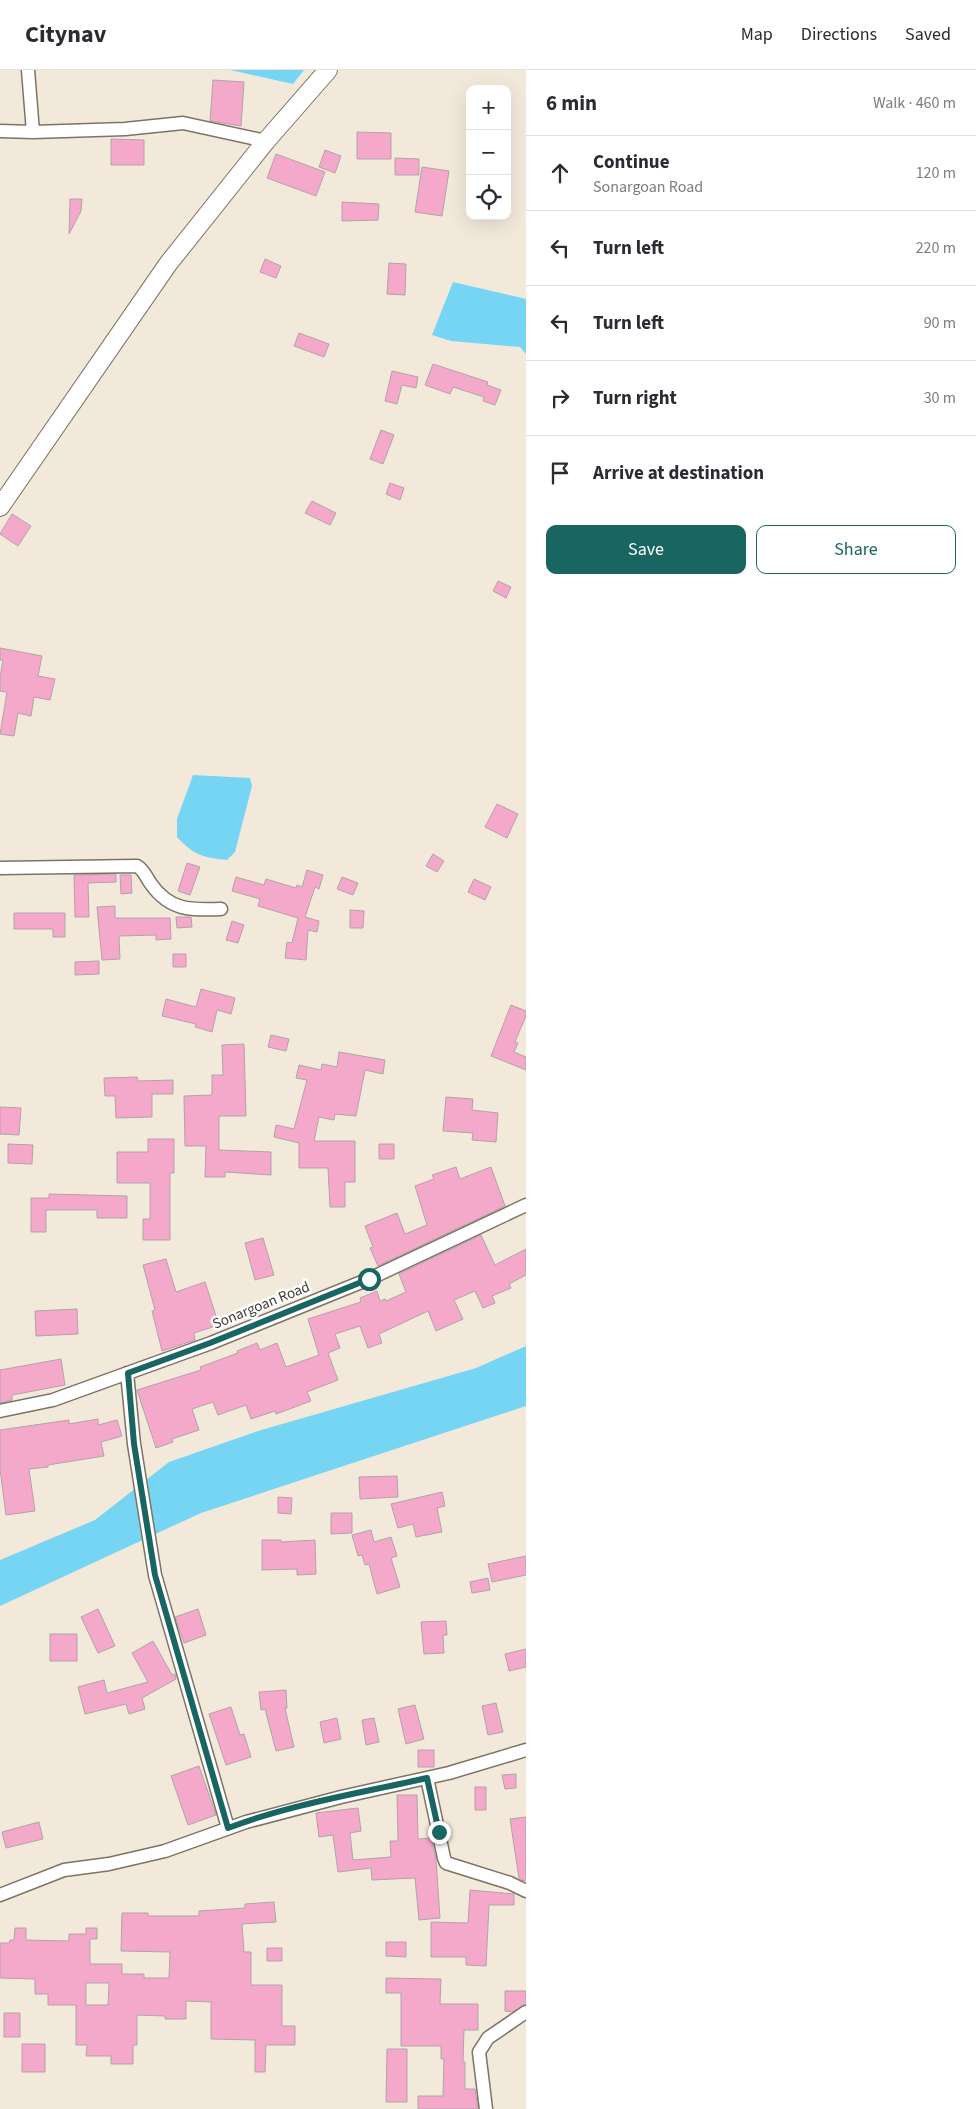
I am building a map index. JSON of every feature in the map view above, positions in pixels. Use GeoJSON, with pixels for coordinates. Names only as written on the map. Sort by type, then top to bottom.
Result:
{"type":"FeatureCollection","features":[{"type":"Feature","properties":{"kind":"main road"},"geometry":{"type":"LineString","coordinates":[[0,507],[168,264],[266,141],[328,70]]}},
{"type":"Feature","properties":{"kind":"street"},"geometry":{"type":"LineString","coordinates":[[28,70],[33,132]]}},
{"type":"Feature","properties":{"kind":"street"},"geometry":{"type":"LineString","coordinates":[[0,131],[33,132],[125,129],[183,123],[266,141]]}},
{"type":"Feature","properties":{"kind":"street"},"geometry":{"type":"LineString","coordinates":[[0,868],[137,866],[141,868],[152,885],[167,900],[180,908],[220,909]]}},
{"type":"Feature","properties":{"kind":"street","name":"Sonargoan Road"},"geometry":{"type":"LineString","coordinates":[[0,1411],[53,1400],[210,1343],[369,1279],[526,1205]]}},
{"type":"Feature","properties":{"kind":"street"},"geometry":{"type":"LineString","coordinates":[[128,1373],[134,1444],[155,1575],[228,1828]]}},
{"type":"Feature","properties":{"kind":"street"},"geometry":{"type":"LineString","coordinates":[[0,1895],[64,1870],[109,1864],[165,1851],[246,1822],[341,1797],[427,1778],[526,1750]]}},
{"type":"Feature","properties":{"kind":"street"},"geometry":{"type":"LineString","coordinates":[[427,1778],[446,1863],[510,1882],[526,1891]]}},
{"type":"Feature","properties":{"kind":"street"},"geometry":{"type":"LineString","coordinates":[[486,2109],[479,2052],[488,2038],[526,2012]]}},
{"type":"Feature","properties":{"kind":"water"},"geometry":{"type":"Polygon","coordinates":[[[230,70],[304,70],[293,84],[230,70]]]}},
{"type":"Feature","properties":{"kind":"water"},"geometry":{"type":"Polygon","coordinates":[[[453,282],[526,299],[526,354],[520,347],[451,341],[432,335],[453,282]]]}},
{"type":"Feature","properties":{"kind":"water"},"geometry":{"type":"Polygon","coordinates":[[[193,775],[250,778],[252,786],[235,852],[227,860],[199,854],[188,848],[177,837],[177,819],[193,775]]]}},
{"type":"Feature","properties":{"kind":"water"},"geometry":{"type":"Polygon","coordinates":[[[526,1346],[526,1406],[201,1513],[0,1606],[0,1560],[95,1520],[169,1462],[258,1431],[476,1368],[526,1346]]]}},
{"type":"Feature","properties":{"kind":"building"},"geometry":{"type":"Polygon","coordinates":[[[213,80],[244,82],[241,126],[210,121],[213,80]]]}},
{"type":"Feature","properties":{"kind":"building"},"geometry":{"type":"Polygon","coordinates":[[[357,132],[391,133],[391,159],[357,159],[357,132]]]}},
{"type":"Feature","properties":{"kind":"building"},"geometry":{"type":"Polygon","coordinates":[[[111,139],[144,140],[144,165],[111,165],[111,139]]]}},
{"type":"Feature","properties":{"kind":"building"},"geometry":{"type":"Polygon","coordinates":[[[325,150],[341,156],[335,173],[319,167],[325,150]]]}},
{"type":"Feature","properties":{"kind":"building"},"geometry":{"type":"Polygon","coordinates":[[[276,154],[325,172],[316,196],[267,178],[276,154]]]}},
{"type":"Feature","properties":{"kind":"building"},"geometry":{"type":"Polygon","coordinates":[[[395,158],[419,159],[419,175],[395,175],[395,158]]]}},
{"type":"Feature","properties":{"kind":"building"},"geometry":{"type":"Polygon","coordinates":[[[422,167],[449,171],[442,216],[415,212],[422,167]]]}},
{"type":"Feature","properties":{"kind":"building"},"geometry":{"type":"Polygon","coordinates":[[[70,199],[82,199],[81,211],[69,234],[70,199]]]}},
{"type":"Feature","properties":{"kind":"building"},"geometry":{"type":"Polygon","coordinates":[[[342,202],[379,204],[378,220],[342,221],[342,202]]]}},
{"type":"Feature","properties":{"kind":"building"},"geometry":{"type":"Polygon","coordinates":[[[265,259],[281,266],[276,278],[260,272],[265,259]]]}},
{"type":"Feature","properties":{"kind":"building"},"geometry":{"type":"Polygon","coordinates":[[[389,263],[406,264],[405,295],[387,294],[389,263]]]}},
{"type":"Feature","properties":{"kind":"building"},"geometry":{"type":"Polygon","coordinates":[[[299,333],[329,344],[324,357],[294,346],[299,333]]]}},
{"type":"Feature","properties":{"kind":"building"},"geometry":{"type":"Polygon","coordinates":[[[433,364],[488,382],[487,385],[501,390],[495,405],[483,401],[484,397],[453,387],[450,394],[425,385],[433,364]]]}},
{"type":"Feature","properties":{"kind":"building"},"geometry":{"type":"Polygon","coordinates":[[[392,371],[418,377],[416,388],[402,385],[397,404],[385,401],[392,371]]]}},
{"type":"Feature","properties":{"kind":"building"},"geometry":{"type":"Polygon","coordinates":[[[381,430],[394,435],[383,464],[370,459],[381,430]]]}},
{"type":"Feature","properties":{"kind":"building"},"geometry":{"type":"Polygon","coordinates":[[[390,483],[404,488],[400,500],[386,494],[390,483]]]}},
{"type":"Feature","properties":{"kind":"building"},"geometry":{"type":"Polygon","coordinates":[[[312,501],[336,513],[330,525],[305,513],[312,501]]]}},
{"type":"Feature","properties":{"kind":"building"},"geometry":{"type":"Polygon","coordinates":[[[12,514],[31,526],[18,546],[0,534],[12,514]]]}},
{"type":"Feature","properties":{"kind":"building"},"geometry":{"type":"Polygon","coordinates":[[[498,581],[511,587],[506,598],[493,591],[498,581]]]}},
{"type":"Feature","properties":{"kind":"building"},"geometry":{"type":"Polygon","coordinates":[[[0,648],[42,656],[38,676],[55,679],[50,700],[34,697],[31,716],[18,713],[14,736],[0,734],[7,692],[0,691],[3,660],[0,660],[0,648]]]}},
{"type":"Feature","properties":{"kind":"building"},"geometry":{"type":"Polygon","coordinates":[[[497,804],[518,814],[507,838],[485,827],[497,804]]]}},
{"type":"Feature","properties":{"kind":"building"},"geometry":{"type":"Polygon","coordinates":[[[433,854],[444,861],[437,872],[426,866],[433,854]]]}},
{"type":"Feature","properties":{"kind":"building"},"geometry":{"type":"Polygon","coordinates":[[[187,863],[200,867],[190,895],[178,891],[187,863]]]}},
{"type":"Feature","properties":{"kind":"building"},"geometry":{"type":"Polygon","coordinates":[[[307,870],[323,875],[319,889],[315,887],[305,917],[319,921],[317,932],[308,930],[306,960],[285,958],[287,942],[292,943],[298,918],[258,906],[260,899],[232,891],[236,877],[264,885],[266,879],[296,888],[297,885],[302,887],[307,870]]]}},
{"type":"Feature","properties":{"kind":"building"},"geometry":{"type":"Polygon","coordinates":[[[116,874],[116,882],[88,883],[89,917],[75,917],[74,875],[116,874]]]}},
{"type":"Feature","properties":{"kind":"building"},"geometry":{"type":"Polygon","coordinates":[[[120,875],[131,875],[132,893],[121,894],[120,875]]]}},
{"type":"Feature","properties":{"kind":"building"},"geometry":{"type":"Polygon","coordinates":[[[342,877],[358,883],[353,895],[337,889],[342,877]]]}},
{"type":"Feature","properties":{"kind":"building"},"geometry":{"type":"Polygon","coordinates":[[[474,879],[491,887],[485,900],[468,892],[474,879]]]}},
{"type":"Feature","properties":{"kind":"building"},"geometry":{"type":"Polygon","coordinates":[[[115,906],[115,918],[170,918],[171,939],[156,940],[156,935],[119,936],[120,959],[102,960],[97,907],[115,906]]]}},
{"type":"Feature","properties":{"kind":"building"},"geometry":{"type":"Polygon","coordinates":[[[350,910],[364,911],[363,928],[350,928],[350,910]]]}},
{"type":"Feature","properties":{"kind":"building"},"geometry":{"type":"Polygon","coordinates":[[[14,913],[65,913],[65,937],[53,937],[53,929],[14,929],[14,913]]]}},
{"type":"Feature","properties":{"kind":"building"},"geometry":{"type":"Polygon","coordinates":[[[176,917],[191,917],[192,927],[177,928],[176,917]]]}},
{"type":"Feature","properties":{"kind":"building"},"geometry":{"type":"Polygon","coordinates":[[[232,921],[244,925],[238,943],[226,940],[232,921]]]}},
{"type":"Feature","properties":{"kind":"building"},"geometry":{"type":"Polygon","coordinates":[[[173,954],[186,954],[186,967],[173,967],[173,954]]]}},
{"type":"Feature","properties":{"kind":"building"},"geometry":{"type":"Polygon","coordinates":[[[99,961],[99,974],[75,975],[75,962],[99,961]]]}},
{"type":"Feature","properties":{"kind":"building"},"geometry":{"type":"Polygon","coordinates":[[[201,989],[235,998],[231,1014],[217,1010],[212,1032],[195,1027],[196,1024],[162,1016],[166,999],[196,1007],[201,989]]]}},
{"type":"Feature","properties":{"kind":"building"},"geometry":{"type":"Polygon","coordinates":[[[511,1005],[526,1011],[526,1016],[515,1042],[518,1043],[514,1052],[526,1057],[526,1070],[491,1056],[511,1005]]]}},
{"type":"Feature","properties":{"kind":"building"},"geometry":{"type":"Polygon","coordinates":[[[271,1035],[289,1039],[286,1051],[268,1047],[271,1035]]]}},
{"type":"Feature","properties":{"kind":"building"},"geometry":{"type":"Polygon","coordinates":[[[244,1044],[246,1116],[219,1116],[219,1150],[271,1152],[271,1175],[225,1172],[225,1177],[205,1177],[206,1146],[185,1146],[184,1096],[212,1095],[212,1075],[223,1075],[222,1045],[244,1044]]]}},
{"type":"Feature","properties":{"kind":"building"},"geometry":{"type":"Polygon","coordinates":[[[339,1052],[385,1060],[383,1074],[365,1070],[356,1116],[335,1114],[334,1120],[319,1117],[314,1141],[355,1141],[355,1182],[345,1182],[345,1207],[330,1207],[328,1168],[299,1168],[299,1143],[274,1137],[276,1125],[294,1129],[307,1080],[296,1078],[299,1065],[321,1070],[322,1064],[337,1067],[339,1052]]]}},
{"type":"Feature","properties":{"kind":"building"},"geometry":{"type":"Polygon","coordinates":[[[137,1077],[138,1081],[173,1080],[173,1094],[152,1094],[152,1117],[116,1118],[115,1096],[105,1096],[104,1078],[137,1077]]]}},
{"type":"Feature","properties":{"kind":"building"},"geometry":{"type":"Polygon","coordinates":[[[446,1097],[473,1099],[472,1110],[498,1113],[496,1142],[472,1140],[473,1133],[443,1131],[446,1097]]]}},
{"type":"Feature","properties":{"kind":"building"},"geometry":{"type":"Polygon","coordinates":[[[0,1107],[21,1108],[19,1135],[0,1134],[0,1107]]]}},
{"type":"Feature","properties":{"kind":"building"},"geometry":{"type":"Polygon","coordinates":[[[148,1139],[174,1139],[174,1173],[170,1173],[170,1240],[143,1240],[143,1219],[150,1219],[150,1183],[117,1183],[117,1152],[148,1152],[148,1139]]]}},
{"type":"Feature","properties":{"kind":"building"},"geometry":{"type":"Polygon","coordinates":[[[8,1144],[33,1145],[32,1164],[8,1163],[8,1144]]]}},
{"type":"Feature","properties":{"kind":"building"},"geometry":{"type":"Polygon","coordinates":[[[379,1144],[394,1144],[394,1159],[379,1159],[379,1144]]]}},
{"type":"Feature","properties":{"kind":"building"},"geometry":{"type":"Polygon","coordinates":[[[456,1167],[460,1179],[491,1167],[505,1206],[378,1266],[370,1248],[373,1247],[365,1226],[397,1213],[405,1234],[427,1225],[415,1186],[434,1179],[432,1175],[456,1167]]]}},
{"type":"Feature","properties":{"kind":"building"},"geometry":{"type":"Polygon","coordinates":[[[49,1194],[127,1196],[127,1218],[97,1218],[97,1210],[46,1210],[46,1232],[31,1232],[31,1198],[49,1198],[49,1194]]]}},
{"type":"Feature","properties":{"kind":"building"},"geometry":{"type":"Polygon","coordinates":[[[481,1235],[495,1265],[526,1249],[526,1275],[509,1284],[511,1288],[492,1296],[495,1303],[483,1308],[475,1291],[454,1300],[463,1319],[436,1331],[428,1311],[379,1334],[382,1343],[368,1348],[360,1326],[335,1334],[340,1348],[328,1353],[338,1380],[307,1392],[311,1401],[276,1414],[275,1411],[251,1419],[246,1405],[218,1415],[213,1402],[192,1409],[199,1430],[172,1439],[173,1442],[156,1448],[137,1390],[201,1370],[200,1367],[238,1353],[237,1351],[257,1343],[260,1350],[277,1343],[286,1367],[319,1355],[308,1319],[361,1302],[360,1298],[377,1291],[380,1301],[385,1299],[386,1301],[406,1292],[399,1274],[481,1235]]]}},
{"type":"Feature","properties":{"kind":"building"},"geometry":{"type":"Polygon","coordinates":[[[263,1238],[274,1275],[255,1280],[245,1243],[263,1238]]]}},
{"type":"Feature","properties":{"kind":"building"},"geometry":{"type":"Polygon","coordinates":[[[166,1259],[176,1292],[205,1282],[219,1325],[194,1333],[195,1340],[162,1351],[152,1311],[155,1310],[143,1265],[166,1259]]]}},
{"type":"Feature","properties":{"kind":"building"},"geometry":{"type":"Polygon","coordinates":[[[77,1309],[78,1334],[36,1336],[35,1311],[77,1309]]]}},
{"type":"Feature","properties":{"kind":"building"},"geometry":{"type":"Polygon","coordinates":[[[61,1359],[65,1385],[12,1395],[12,1400],[0,1403],[0,1370],[61,1359]]]}},
{"type":"Feature","properties":{"kind":"building"},"geometry":{"type":"Polygon","coordinates":[[[98,1419],[98,1425],[117,1420],[122,1436],[101,1442],[104,1456],[29,1469],[35,1511],[6,1515],[0,1469],[0,1430],[69,1420],[69,1424],[98,1419]]]}},
{"type":"Feature","properties":{"kind":"building"},"geometry":{"type":"Polygon","coordinates":[[[397,1476],[398,1497],[360,1499],[359,1477],[397,1476]]]}},
{"type":"Feature","properties":{"kind":"building"},"geometry":{"type":"Polygon","coordinates":[[[442,1492],[445,1506],[437,1508],[442,1532],[416,1537],[413,1524],[398,1528],[391,1504],[442,1492]]]}},
{"type":"Feature","properties":{"kind":"building"},"geometry":{"type":"Polygon","coordinates":[[[278,1497],[292,1498],[291,1514],[278,1513],[278,1497]]]}},
{"type":"Feature","properties":{"kind":"building"},"geometry":{"type":"Polygon","coordinates":[[[331,1513],[352,1513],[352,1533],[331,1534],[331,1513]]]}},
{"type":"Feature","properties":{"kind":"building"},"geometry":{"type":"Polygon","coordinates":[[[371,1530],[374,1542],[391,1537],[397,1556],[391,1558],[400,1587],[377,1594],[369,1564],[365,1565],[362,1555],[358,1556],[352,1535],[371,1530]]]}},
{"type":"Feature","properties":{"kind":"building"},"geometry":{"type":"Polygon","coordinates":[[[262,1540],[281,1540],[281,1542],[315,1540],[316,1574],[297,1575],[297,1569],[262,1570],[262,1540]]]}},
{"type":"Feature","properties":{"kind":"building"},"geometry":{"type":"Polygon","coordinates":[[[526,1556],[526,1575],[492,1582],[488,1564],[526,1556]]]}},
{"type":"Feature","properties":{"kind":"building"},"geometry":{"type":"Polygon","coordinates":[[[488,1578],[490,1590],[472,1593],[470,1582],[488,1578]]]}},
{"type":"Feature","properties":{"kind":"building"},"geometry":{"type":"Polygon","coordinates":[[[98,1609],[115,1646],[98,1653],[81,1617],[98,1609]]]}},
{"type":"Feature","properties":{"kind":"building"},"geometry":{"type":"Polygon","coordinates":[[[198,1609],[206,1635],[184,1643],[175,1617],[198,1609]]]}},
{"type":"Feature","properties":{"kind":"building"},"geometry":{"type":"Polygon","coordinates":[[[446,1621],[447,1635],[443,1635],[444,1653],[424,1654],[421,1622],[446,1621]]]}},
{"type":"Feature","properties":{"kind":"building"},"geometry":{"type":"Polygon","coordinates":[[[50,1634],[77,1634],[77,1661],[50,1661],[50,1634]]]}},
{"type":"Feature","properties":{"kind":"building"},"geometry":{"type":"Polygon","coordinates":[[[153,1641],[172,1675],[175,1674],[176,1679],[142,1698],[145,1709],[129,1714],[126,1704],[85,1714],[78,1687],[104,1680],[107,1693],[148,1682],[132,1653],[153,1641]]]}},
{"type":"Feature","properties":{"kind":"building"},"geometry":{"type":"Polygon","coordinates":[[[526,1649],[526,1667],[509,1671],[505,1654],[526,1649]]]}},
{"type":"Feature","properties":{"kind":"building"},"geometry":{"type":"Polygon","coordinates":[[[286,1690],[287,1708],[285,1708],[294,1747],[276,1751],[265,1709],[261,1710],[259,1692],[286,1690]]]}},
{"type":"Feature","properties":{"kind":"building"},"geometry":{"type":"Polygon","coordinates":[[[496,1703],[503,1732],[488,1735],[482,1706],[496,1703]]]}},
{"type":"Feature","properties":{"kind":"building"},"geometry":{"type":"Polygon","coordinates":[[[415,1705],[424,1739],[406,1744],[398,1709],[415,1705]]]}},
{"type":"Feature","properties":{"kind":"building"},"geometry":{"type":"Polygon","coordinates":[[[231,1707],[240,1735],[244,1734],[251,1757],[226,1765],[209,1714],[231,1707]]]}},
{"type":"Feature","properties":{"kind":"building"},"geometry":{"type":"Polygon","coordinates":[[[337,1718],[341,1739],[324,1743],[320,1722],[337,1718]]]}},
{"type":"Feature","properties":{"kind":"building"},"geometry":{"type":"Polygon","coordinates":[[[374,1718],[379,1742],[366,1745],[362,1720],[374,1718]]]}},
{"type":"Feature","properties":{"kind":"building"},"geometry":{"type":"Polygon","coordinates":[[[418,1750],[434,1750],[434,1767],[418,1767],[418,1750]]]}},
{"type":"Feature","properties":{"kind":"building"},"geometry":{"type":"Polygon","coordinates":[[[199,1766],[216,1815],[188,1825],[171,1776],[199,1766]]]}},
{"type":"Feature","properties":{"kind":"building"},"geometry":{"type":"Polygon","coordinates":[[[516,1774],[516,1788],[505,1789],[502,1775],[516,1774]]]}},
{"type":"Feature","properties":{"kind":"building"},"geometry":{"type":"Polygon","coordinates":[[[475,1787],[486,1787],[486,1810],[475,1810],[475,1787]]]}},
{"type":"Feature","properties":{"kind":"building"},"geometry":{"type":"Polygon","coordinates":[[[397,1795],[417,1795],[418,1839],[431,1838],[436,1859],[440,1918],[419,1920],[415,1878],[372,1880],[371,1868],[338,1872],[333,1835],[319,1837],[316,1813],[358,1808],[361,1831],[350,1833],[353,1860],[391,1857],[390,1841],[398,1841],[397,1795]]]}},
{"type":"Feature","properties":{"kind":"building"},"geometry":{"type":"Polygon","coordinates":[[[526,1817],[526,1880],[523,1881],[519,1878],[510,1819],[526,1817]]]}},
{"type":"Feature","properties":{"kind":"building"},"geometry":{"type":"Polygon","coordinates":[[[39,1822],[43,1839],[6,1848],[2,1832],[39,1822]]]}},
{"type":"Feature","properties":{"kind":"building"},"geometry":{"type":"Polygon","coordinates":[[[470,1890],[514,1894],[514,1905],[489,1905],[486,1966],[466,1965],[466,1957],[431,1957],[431,1922],[468,1923],[470,1890]]]}},
{"type":"Feature","properties":{"kind":"building"},"geometry":{"type":"Polygon","coordinates":[[[274,1902],[276,1922],[242,1924],[244,1952],[251,1952],[251,1985],[282,1985],[282,2026],[295,2026],[295,2045],[266,2045],[265,2072],[255,2072],[255,2040],[211,2039],[211,2002],[186,2001],[186,2019],[165,2019],[165,2016],[137,2015],[137,2045],[133,2045],[133,2064],[111,2064],[111,2056],[86,2056],[87,2045],[76,2045],[76,2005],[48,2005],[48,1994],[35,1994],[35,1979],[0,1978],[0,1943],[9,1943],[10,1940],[14,1940],[15,1928],[26,1928],[26,1940],[69,1941],[69,1934],[86,1934],[86,1928],[97,1928],[97,1939],[90,1939],[90,1964],[122,1964],[122,1974],[144,1974],[144,1978],[169,1978],[170,1952],[121,1951],[122,1913],[148,1913],[148,1916],[199,1916],[199,1911],[245,1908],[245,1904],[274,1902]],[[86,1983],[86,2005],[108,2005],[109,1983],[86,1983]]]}},
{"type":"Feature","properties":{"kind":"building"},"geometry":{"type":"Polygon","coordinates":[[[386,1942],[406,1942],[406,1957],[386,1956],[386,1942]]]}},
{"type":"Feature","properties":{"kind":"building"},"geometry":{"type":"Polygon","coordinates":[[[267,1948],[282,1948],[282,1961],[267,1961],[267,1948]]]}},
{"type":"Feature","properties":{"kind":"building"},"geometry":{"type":"Polygon","coordinates":[[[386,1978],[441,1979],[440,2004],[478,2004],[478,2030],[464,2030],[463,2062],[465,2062],[465,2089],[475,2089],[478,2109],[418,2109],[418,2096],[443,2096],[444,2059],[441,2059],[441,2046],[401,2046],[401,1993],[386,1993],[386,1978]]]}},
{"type":"Feature","properties":{"kind":"building"},"geometry":{"type":"Polygon","coordinates":[[[505,1991],[526,1991],[526,2004],[512,2012],[505,2011],[505,1991]]]}},
{"type":"Feature","properties":{"kind":"building"},"geometry":{"type":"Polygon","coordinates":[[[4,2013],[20,2013],[20,2037],[4,2037],[4,2013]]]}},
{"type":"Feature","properties":{"kind":"building"},"geometry":{"type":"Polygon","coordinates":[[[22,2044],[45,2044],[45,2072],[22,2072],[22,2044]]]}},
{"type":"Feature","properties":{"kind":"building"},"geometry":{"type":"Polygon","coordinates":[[[387,2049],[407,2049],[407,2102],[386,2102],[387,2049]]]}},
{"type":"Feature","properties":{"kind":"route"},"geometry":{"type":"LineString","coordinates":[[369,1279],[210,1343],[128,1373],[134,1444],[155,1575],[228,1828],[341,1797],[427,1778],[439,1832]]}}]}
